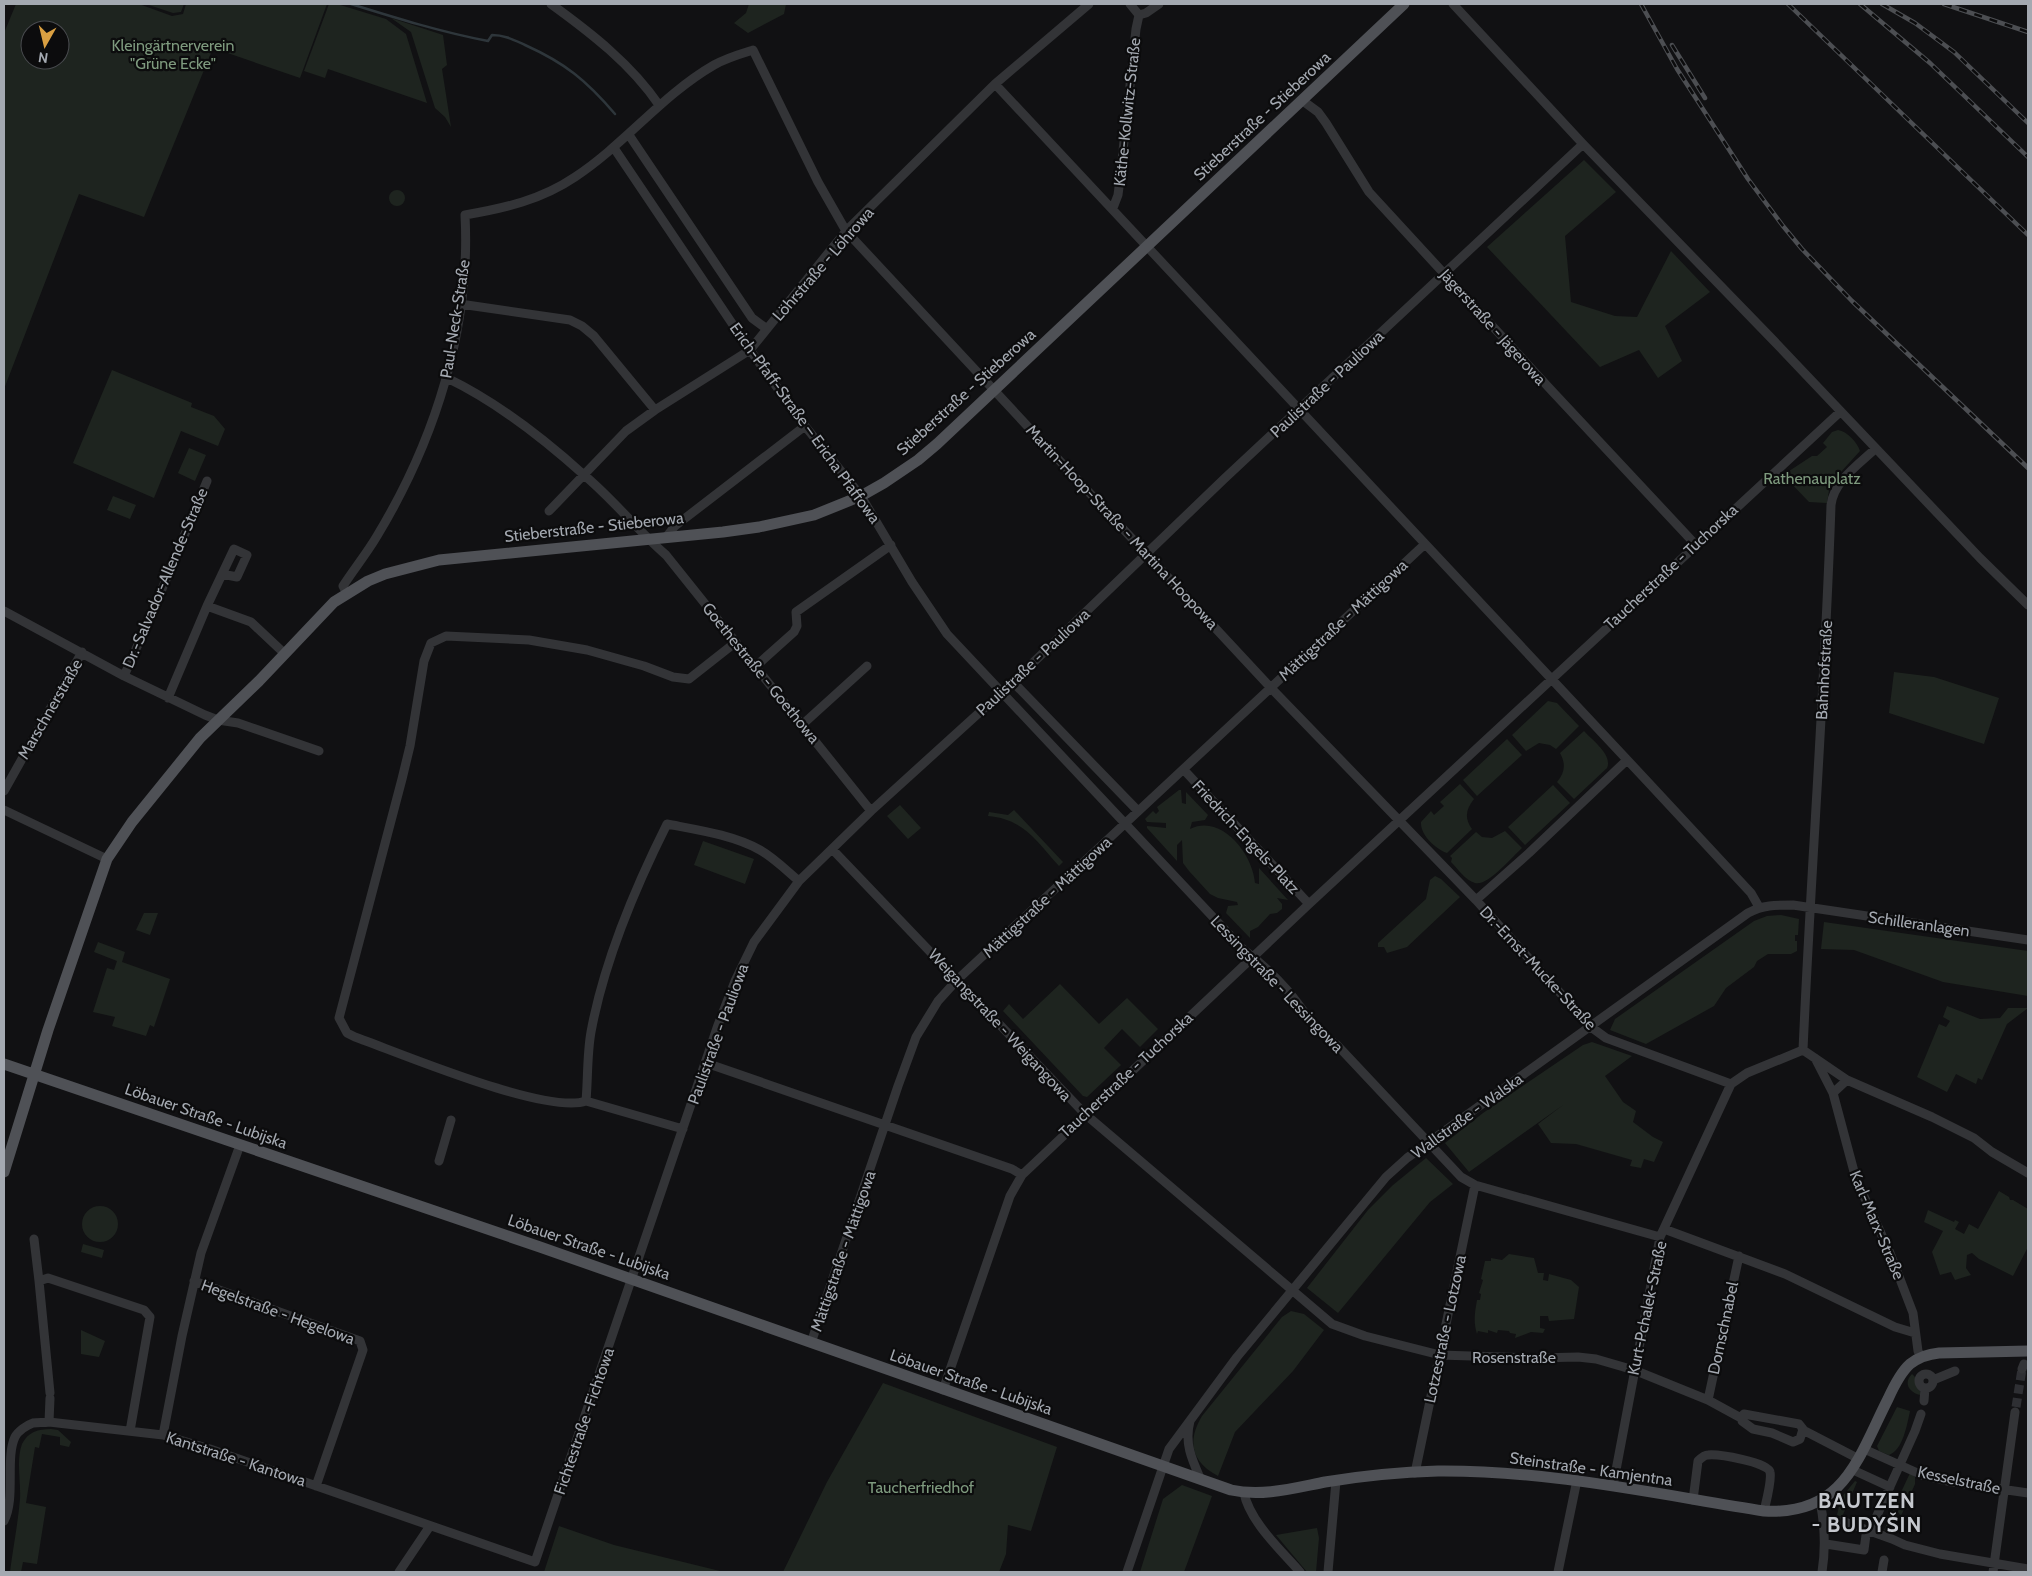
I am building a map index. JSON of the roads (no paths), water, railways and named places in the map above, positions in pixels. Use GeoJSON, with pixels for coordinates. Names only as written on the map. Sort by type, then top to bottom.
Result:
{"type":"FeatureCollection","features":[{"type":"Feature","properties":{"kind":"main road","name":"Stieberstraße - Stieberowa"},"geometry":{"type":"LineString","coordinates":[[4,1172],[34,1074],[107,858],[132,822],[200,738],[285,654],[324,612],[347,594],[385,574],[439,560],[760,527],[814,515],[861,496],[918,460],[996,391],[1404,4]]}},
{"type":"Feature","properties":{"kind":"main road","name":"Löbauer Straße - Lubijska"},"geometry":{"type":"LineString","coordinates":[[4,1064],[631,1279],[943,1390],[1201,1480],[1244,1493]]}},
{"type":"Feature","properties":{"kind":"main road"},"geometry":{"type":"LineString","coordinates":[[1920,1357],[1955,1351],[2025,1359]]}},
{"type":"Feature","properties":{"kind":"main road","name":"Steinstraße - Kamjentna"},"geometry":{"type":"LineString","coordinates":[[1244,1493],[1266,1492],[1331,1481],[1415,1473],[1491,1472],[1577,1480],[1764,1511],[1791,1511],[1820,1501],[1835,1491],[1853,1470],[1891,1393],[1908,1366],[1920,1357]]}},
{"type":"Feature","properties":{"kind":"street"},"geometry":{"type":"LineString","coordinates":[[551,4],[598,40],[626,66],[646,85],[659,105],[614,148]]}},
{"type":"Feature","properties":{"kind":"street","name":"Löhrstraße - Löhrowa"},"geometry":{"type":"LineString","coordinates":[[549,511],[626,432],[655,410],[750,350],[846,231],[995,84],[1089,4]]}},
{"type":"Feature","properties":{"kind":"street"},"geometry":{"type":"LineString","coordinates":[[1130,4],[1139,15],[1146,13],[1159,4]]}},
{"type":"Feature","properties":{"kind":"street"},"geometry":{"type":"LineString","coordinates":[[1453,4],[1583,144],[1875,449],[2028,605]]}},
{"type":"Feature","properties":{"kind":"street","name":"Käthe-Kollwitz-Straße"},"geometry":{"type":"LineString","coordinates":[[1113,208],[1118,195],[1139,15]]}},
{"type":"Feature","properties":{"kind":"street","name":"Martin-Hoop-Straße - Martina Hoopowa"},"geometry":{"type":"LineString","coordinates":[[659,105],[714,65],[753,50],[818,182],[846,231],[1271,688],[1400,821]]}},
{"type":"Feature","properties":{"kind":"street"},"geometry":{"type":"LineString","coordinates":[[995,84],[1113,208],[1147,247],[1751,893],[1759,908]]}},
{"type":"Feature","properties":{"kind":"street","name":"Jägerstraße - Jägerowa"},"geometry":{"type":"LineString","coordinates":[[1303,101],[1318,112],[1326,122],[1358,177],[1369,192],[1552,392],[1695,544]]}},
{"type":"Feature","properties":{"kind":"street","name":"Erich-Pfaff-Straße – Ericha Pfaffowa"},"geometry":{"type":"LineString","coordinates":[[629,135],[752,318],[767,329]]}},
{"type":"Feature","properties":{"kind":"street","name":"Paulistraße - Pauliowa"},"geometry":{"type":"LineString","coordinates":[[631,1279],[735,981],[754,942],[799,881],[871,811],[1002,693],[1224,479],[1445,275],[1583,144]]}},
{"type":"Feature","properties":{"kind":"street","name":"Erich-Pfaff-Straße – Ericha Pfaffowa"},"geometry":{"type":"LineString","coordinates":[[614,148],[750,350],[805,426],[861,496],[912,582],[947,634],[1126,824]]}},
{"type":"Feature","properties":{"kind":"street","name":"Paul-Neck-Straße"},"geometry":{"type":"LineString","coordinates":[[347,594],[343,586],[377,536],[416,461],[447,378],[465,274],[467,246],[465,215],[508,208],[550,192],[575,177],[614,148]]}},
{"type":"Feature","properties":{"kind":"street"},"geometry":{"type":"LineString","coordinates":[[460,304],[570,320],[582,326],[594,336],[655,410]]}},
{"type":"Feature","properties":{"kind":"street","name":"Goethestraße - Goethowa"},"geometry":{"type":"LineString","coordinates":[[447,378],[473,390],[502,410],[585,475],[666,555],[871,811]]}},
{"type":"Feature","properties":{"kind":"street","name":"Taucherstraße - Tuchorska"},"geometry":{"type":"LineString","coordinates":[[943,1390],[1010,1196],[1022,1175],[1309,904],[1695,544],[1840,412]]}},
{"type":"Feature","properties":{"kind":"street"},"geometry":{"type":"LineString","coordinates":[[667,536],[675,526],[805,426]]}},
{"type":"Feature","properties":{"kind":"street","name":"Bahnhofstraße"},"geometry":{"type":"LineString","coordinates":[[1804,1050],[1809,907],[1821,730],[1832,499],[1840,483],[1875,449]]}},
{"type":"Feature","properties":{"kind":"street","name":"Dr.-Salvador-Allende-Straße"},"geometry":{"type":"LineString","coordinates":[[124,676],[206,481]]}},
{"type":"Feature","properties":{"kind":"street","name":"Mättigstraße - Mättigowa"},"geometry":{"type":"LineString","coordinates":[[811,1343],[898,1086],[922,1026],[938,1001],[957,980],[1425,544]]}},
{"type":"Feature","properties":{"kind":"street"},"geometry":{"type":"LineString","coordinates":[[756,666],[794,632],[797,626],[796,612],[891,546]]}},
{"type":"Feature","properties":{"kind":"street"},"geometry":{"type":"LineString","coordinates":[[168,698],[222,574]]}},
{"type":"Feature","properties":{"kind":"street"},"geometry":{"type":"LineString","coordinates":[[207,606],[251,622],[285,654]]}},
{"type":"Feature","properties":{"kind":"street","name":"Dr.-Salvador-Allende-Straße"},"geometry":{"type":"LineString","coordinates":[[4,611],[168,698],[218,720],[238,724],[319,751]]}},
{"type":"Feature","properties":{"kind":"street"},"geometry":{"type":"LineString","coordinates":[[683,1129],[586,1101],[577,1104],[561,1102],[498,1089],[355,1037],[347,1033],[339,1018],[402,779],[410,746],[420,680],[428,647],[431,643],[446,636],[530,640],[587,650],[644,666],[673,677],[689,679],[736,642]]}},
{"type":"Feature","properties":{"kind":"street","name":"Marschnerstraße"},"geometry":{"type":"LineString","coordinates":[[4,791],[82,652]]}},
{"type":"Feature","properties":{"kind":"street"},"geometry":{"type":"LineString","coordinates":[[803,724],[867,666]]}},
{"type":"Feature","properties":{"kind":"street"},"geometry":{"type":"LineString","coordinates":[[1013,682],[1138,812]]}},
{"type":"Feature","properties":{"kind":"street"},"geometry":{"type":"LineString","coordinates":[[1476,900],[1529,853],[1627,760]]}},
{"type":"Feature","properties":{"kind":"street","name":"Friedrich-Engels-Platz"},"geometry":{"type":"LineString","coordinates":[[1184,770],[1309,904]]}},
{"type":"Feature","properties":{"kind":"street"},"geometry":{"type":"LineString","coordinates":[[4,810],[107,858]]}},
{"type":"Feature","properties":{"kind":"street","name":"Dr.-Ernst-Mucke-Straße"},"geometry":{"type":"LineString","coordinates":[[1400,821],[1476,900],[1591,1027],[1606,1038],[1731,1084]]}},
{"type":"Feature","properties":{"kind":"street"},"geometry":{"type":"LineString","coordinates":[[586,1101],[591,1034],[601,990],[644,874],[667,824],[742,842],[761,850],[799,881]]}},
{"type":"Feature","properties":{"kind":"street","name":"Lessingstraße - Lessingowa"},"geometry":{"type":"LineString","coordinates":[[1126,824],[1243,949],[1254,956],[1289,992],[1306,1016],[1337,1045],[1461,1177],[1475,1185]]}},
{"type":"Feature","properties":{"kind":"street","name":"Weigangstraße - Weigangowa"},"geometry":{"type":"LineString","coordinates":[[832,849],[1085,1114],[1292,1290]]}},
{"type":"Feature","properties":{"kind":"street","name":"Wallstraße - Walska"},"geometry":{"type":"LineString","coordinates":[[1127,1572],[1161,1466],[1169,1449],[1191,1416],[1386,1177],[1407,1158],[1748,913],[1773,904],[1809,907]]}},
{"type":"Feature","properties":{"kind":"street","name":"Schilleranlagen"},"geometry":{"type":"LineString","coordinates":[[1809,907],[2028,940]]}},
{"type":"Feature","properties":{"kind":"street"},"geometry":{"type":"LineString","coordinates":[[1731,1084],[1747,1073],[1804,1050],[1847,1080],[1932,1117],[1974,1138],[1992,1152],[2028,1173]]}},
{"type":"Feature","properties":{"kind":"street","name":"Karl-Marx-Straße"},"geometry":{"type":"LineString","coordinates":[[1815,1058],[1833,1093],[1856,1179],[1890,1253],[1913,1313],[1920,1357]]}},
{"type":"Feature","properties":{"kind":"street"},"geometry":{"type":"LineString","coordinates":[[706,1063],[1012,1169],[1022,1175]]}},
{"type":"Feature","properties":{"kind":"street"},"geometry":{"type":"LineString","coordinates":[[1833,1093],[1847,1080]]}},
{"type":"Feature","properties":{"kind":"street","name":"Kurt-Pchalek-Straße"},"geometry":{"type":"LineString","coordinates":[[1613,1486],[1662,1233],[1731,1084]]}},
{"type":"Feature","properties":{"kind":"street"},"geometry":{"type":"LineString","coordinates":[[439,1161],[451,1120]]}},
{"type":"Feature","properties":{"kind":"street","name":"Hegelstraße - Hegelowa"},"geometry":{"type":"LineString","coordinates":[[163,1435],[194,1281],[207,1235],[240,1144]]}},
{"type":"Feature","properties":{"kind":"street"},"geometry":{"type":"LineString","coordinates":[[1475,1185],[1662,1233],[1739,1256],[1785,1274],[1894,1327],[1915,1332]]}},
{"type":"Feature","properties":{"kind":"street","name":"Lotzestraße - Lotzowa"},"geometry":{"type":"LineString","coordinates":[[1415,1473],[1475,1185]]}},
{"type":"Feature","properties":{"kind":"street"},"geometry":{"type":"LineString","coordinates":[[34,1239],[40,1281],[50,1395],[49,1422]]}},
{"type":"Feature","properties":{"kind":"street","name":"Dornschnabel"},"geometry":{"type":"LineString","coordinates":[[1708,1400],[1739,1256]]}},
{"type":"Feature","properties":{"kind":"street"},"geometry":{"type":"LineString","coordinates":[[40,1281],[48,1278],[144,1310],[150,1317],[130,1430]]}},
{"type":"Feature","properties":{"kind":"street","name":"Fichtestraße -Fichtowa"},"geometry":{"type":"LineString","coordinates":[[535,1562],[631,1279]]}},
{"type":"Feature","properties":{"kind":"street","name":"Hegelstraße - Hegelowa"},"geometry":{"type":"LineString","coordinates":[[194,1281],[360,1341],[363,1350],[316,1486]]}},
{"type":"Feature","properties":{"kind":"street","name":"Rosenstraße"},"geometry":{"type":"LineString","coordinates":[[1292,1290],[1332,1324],[1377,1340],[1440,1355],[1537,1358],[1578,1357],[1596,1359],[1634,1370],[1708,1400],[1742,1418],[1742,1421],[1747,1426],[1772,1433],[1793,1442],[1800,1439],[1803,1430]]}},
{"type":"Feature","properties":{"kind":"street"},"geometry":{"type":"LineString","coordinates":[[1924,1401],[1925,1388],[1931,1386],[1933,1380],[1955,1371]]}},
{"type":"Feature","properties":{"kind":"street"},"geometry":{"type":"LineString","coordinates":[[1993,1568],[2015,1409]]}},
{"type":"Feature","properties":{"kind":"street","name":"Kesselstraße"},"geometry":{"type":"LineString","coordinates":[[1742,1418],[1747,1414],[1795,1423],[1800,1425],[1803,1430],[1861,1454],[1900,1465],[1922,1475],[2028,1493]]}},
{"type":"Feature","properties":{"kind":"street"},"geometry":{"type":"LineString","coordinates":[[1826,1544],[1864,1550],[1866,1535],[1870,1531],[1890,1488],[1921,1414]]}},
{"type":"Feature","properties":{"kind":"street"},"geometry":{"type":"LineString","coordinates":[[1191,1416],[1188,1429],[1188,1443],[1190,1454],[1201,1480]]}},
{"type":"Feature","properties":{"kind":"street","name":"Kantstraße - Kantowa"},"geometry":{"type":"LineString","coordinates":[[4,1521],[8,1508],[12,1448],[15,1436],[32,1423],[49,1422],[163,1435],[210,1449],[535,1562]]}},
{"type":"Feature","properties":{"kind":"street"},"geometry":{"type":"LineString","coordinates":[[1693,1500],[1698,1460],[1702,1456],[1708,1455],[1760,1464],[1767,1468],[1770,1473],[1764,1511]]}},
{"type":"Feature","properties":{"kind":"street"},"geometry":{"type":"LineString","coordinates":[[1853,1470],[1890,1488]]}},
{"type":"Feature","properties":{"kind":"street"},"geometry":{"type":"LineString","coordinates":[[1558,1572],[1577,1480]]}},
{"type":"Feature","properties":{"kind":"street"},"geometry":{"type":"LineString","coordinates":[[1328,1572],[1331,1481]]}},
{"type":"Feature","properties":{"kind":"street"},"geometry":{"type":"LineString","coordinates":[[1244,1493],[1246,1504],[1254,1518],[1300,1572]]}},
{"type":"Feature","properties":{"kind":"street"},"geometry":{"type":"LineString","coordinates":[[1820,1501],[1826,1544],[1822,1572]]}},
{"type":"Feature","properties":{"kind":"street"},"geometry":{"type":"LineString","coordinates":[[1842,1521],[1905,1546],[1993,1568],[2028,1569]]}},
{"type":"Feature","properties":{"kind":"street"},"geometry":{"type":"LineString","coordinates":[[399,1572],[430,1526]]}},
{"type":"Feature","properties":{"kind":"street"},"geometry":{"type":"LineString","coordinates":[[1882,1572],[1884,1560]]}},
{"type":"Feature","properties":{"kind":"waterway"},"geometry":{"type":"LineString","coordinates":[[351,4],[470,37],[488,41],[492,35],[497,35],[513,40],[563,66],[594,91],[615,114]]}},
{"type":"Feature","properties":{"kind":"tunnel"},"geometry":{"type":"LineString","coordinates":[[2016,1407],[2022,1369]]}},
{"type":"Feature","properties":{"kind":"railway"},"geometry":{"type":"LineString","coordinates":[[1641,4],[1677,69],[1748,179],[1802,249],[1852,301],[2028,468]]}},
{"type":"Feature","properties":{"kind":"railway"},"geometry":{"type":"LineString","coordinates":[[1788,4],[2028,235]]}},
{"type":"Feature","properties":{"kind":"railway"},"geometry":{"type":"LineString","coordinates":[[1860,4],[1930,63],[2028,157]]}},
{"type":"Feature","properties":{"kind":"railway"},"geometry":{"type":"LineString","coordinates":[[1882,4],[1915,23],[1954,52],[2028,123]]}},
{"type":"Feature","properties":{"kind":"railway"},"geometry":{"type":"LineString","coordinates":[[1944,4],[2028,32]]}},
{"type":"Feature","properties":{"kind":"railway"},"geometry":{"type":"LineString","coordinates":[[1672,45],[1705,98]]}},
{"type":"Feature","properties":{"kind":"district","name":"BAUTZEN - BUDYŠIN"},"geometry":{"type":"Point","coordinates":[1867,1512]}},
{"type":"Feature","properties":{"kind":"park label","name":"Kleingärtnerverein \"Grüne Ecke\""},"geometry":{"type":"Point","coordinates":[173,54]}},
{"type":"Feature","properties":{"kind":"park label","name":"Rathenauplatz"},"geometry":{"type":"Point","coordinates":[1812,478]}},
{"type":"Feature","properties":{"kind":"park label","name":"Taucherfriedhof"},"geometry":{"type":"Point","coordinates":[921,1487]}}]}
